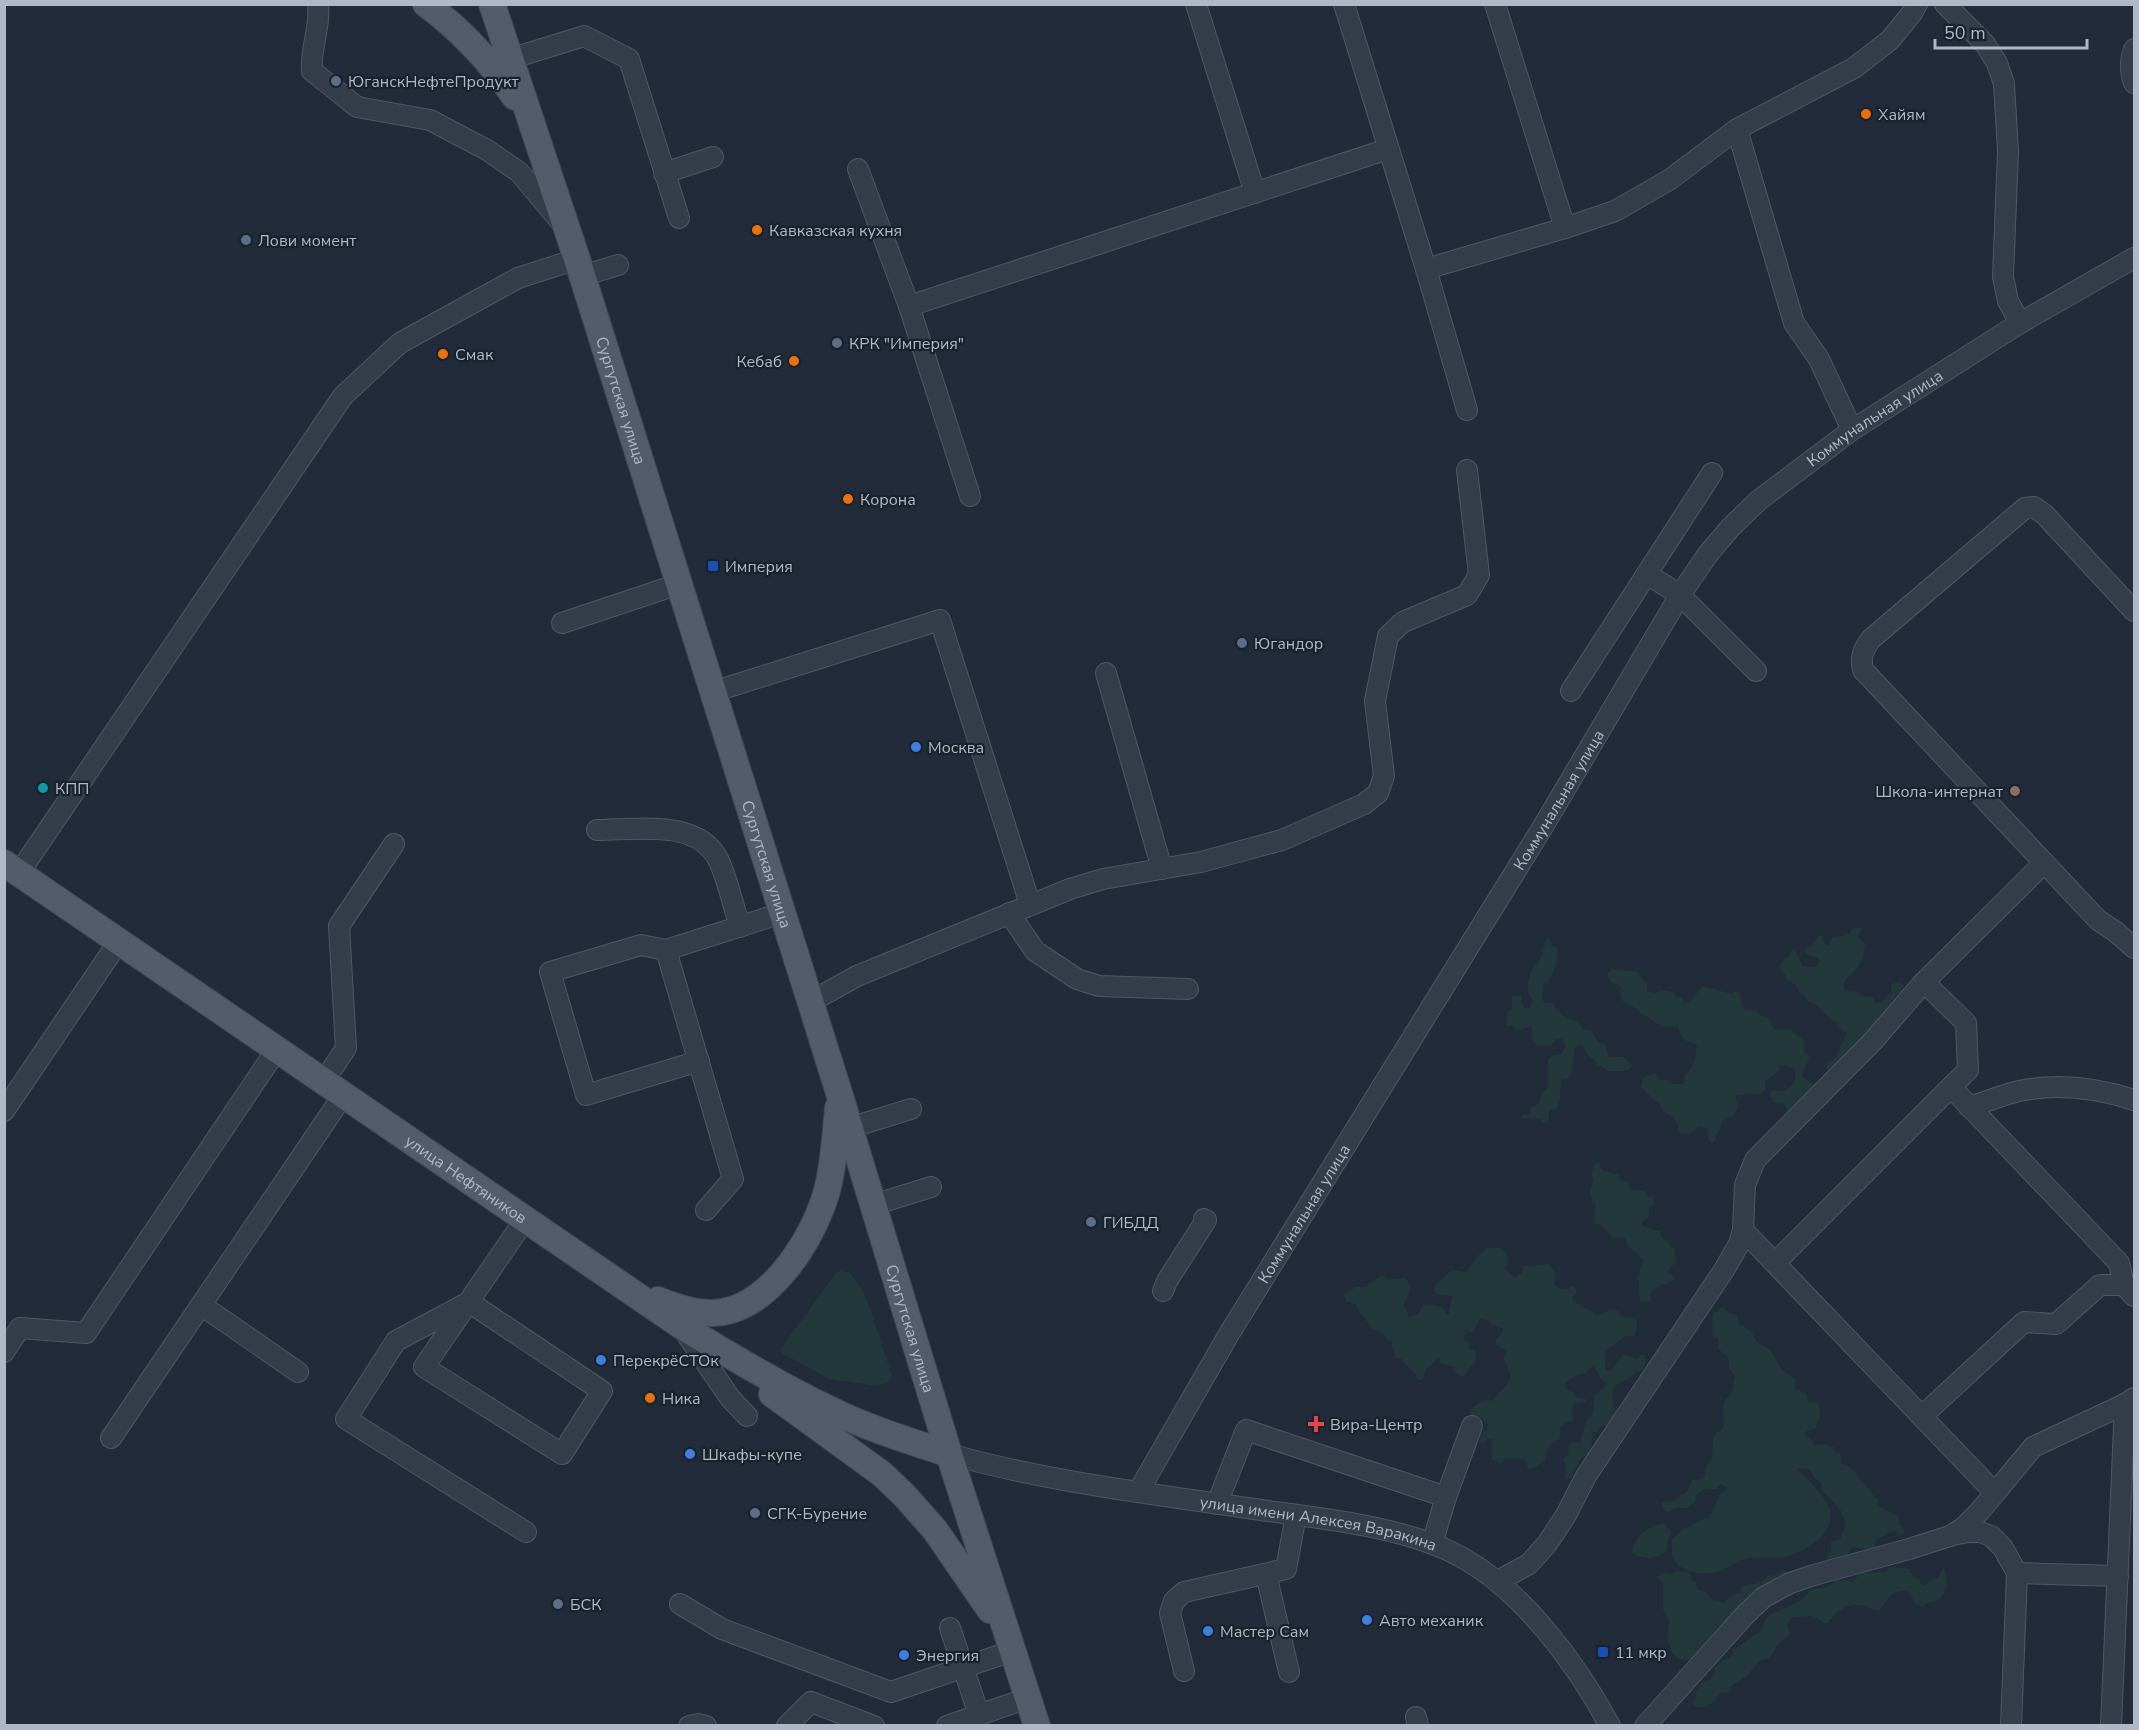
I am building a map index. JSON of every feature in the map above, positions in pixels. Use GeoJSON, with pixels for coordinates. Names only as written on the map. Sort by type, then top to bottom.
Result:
{"type":"FeatureCollection","features":[{"type":"Feature","properties":{"kind":"main road"},"geometry":{"type":"LineString","coordinates":[[426,4],[474,45],[502,77],[530,119]]}},
{"type":"Feature","properties":{"kind":"main road","name":"Сургутская улица"},"geometry":{"type":"LineString","coordinates":[[492,4],[580,268],[840,1096],[949,1454],[1037,1725]]}},
{"type":"Feature","properties":{"kind":"main road","name":"улица Нефтяников"},"geometry":{"type":"LineString","coordinates":[[12,868],[680,1325],[784,1387],[834,1412],[883,1432],[949,1454]]}},
{"type":"Feature","properties":{"kind":"main road"},"geometry":{"type":"LineString","coordinates":[[628,1288],[679,1309],[712,1313],[736,1308],[755,1298],[777,1280],[803,1247],[818,1219],[827,1192],[840,1096]]}},
{"type":"Feature","properties":{"kind":"main road"},"geometry":{"type":"LineString","coordinates":[[680,1325],[882,1474],[905,1496],[935,1530],[1009,1642]]}},
{"type":"Feature","properties":{"kind":"street"},"geometry":{"type":"LineString","coordinates":[[318,4],[319,15],[311,58],[312,71],[357,107],[430,120],[487,150],[523,176],[568,232]]}},
{"type":"Feature","properties":{"kind":"street"},"geometry":{"type":"LineString","coordinates":[[1196,4],[1255,193]]}},
{"type":"Feature","properties":{"kind":"street"},"geometry":{"type":"LineString","coordinates":[[1344,4],[1467,410]]}},
{"type":"Feature","properties":{"kind":"street"},"geometry":{"type":"LineString","coordinates":[[1495,4],[1565,228]]}},
{"type":"Feature","properties":{"kind":"street"},"geometry":{"type":"LineString","coordinates":[[1426,269],[1615,211],[1670,180],[1737,129],[1854,68],[1890,40],[1912,14],[1917,4]]}},
{"type":"Feature","properties":{"kind":"street"},"geometry":{"type":"LineString","coordinates":[[1945,4],[1985,44],[1998,63],[2004,84],[2008,151],[2003,277],[2008,301],[2020,323]]}},
{"type":"Feature","properties":{"kind":"street"},"geometry":{"type":"LineString","coordinates":[[510,59],[584,36],[629,60],[679,218]]}},
{"type":"Feature","properties":{"kind":"street"},"geometry":{"type":"LineString","coordinates":[[2134,49],[2131,57],[2134,83]]}},
{"type":"Feature","properties":{"kind":"street"},"geometry":{"type":"LineString","coordinates":[[1737,129],[1794,323],[1819,359],[1852,430]]}},
{"type":"Feature","properties":{"kind":"street"},"geometry":{"type":"LineString","coordinates":[[909,306],[1388,149]]}},
{"type":"Feature","properties":{"kind":"street"},"geometry":{"type":"LineString","coordinates":[[664,172],[713,157]]}},
{"type":"Feature","properties":{"kind":"street"},"geometry":{"type":"LineString","coordinates":[[858,169],[909,306],[970,496]]}},
{"type":"Feature","properties":{"kind":"street","name":"Коммунальная улица"},"geometry":{"type":"LineString","coordinates":[[1138,1492],[1184,1399],[1235,1324],[1541,830],[1680,595],[1708,554],[1731,527],[1760,500],[1852,430],[2020,323],[2134,258]]}},
{"type":"Feature","properties":{"kind":"street"},"geometry":{"type":"LineString","coordinates":[[12,868],[343,396],[400,343],[518,278],[580,268],[618,265]]}},
{"type":"Feature","properties":{"kind":"street"},"geometry":{"type":"LineString","coordinates":[[810,1002],[856,976],[1030,904],[1103,879],[1201,862],[1282,840],[1364,804],[1378,793],[1384,776],[1375,701],[1388,636],[1403,622],[1467,595],[1479,575],[1467,470]]}},
{"type":"Feature","properties":{"kind":"street"},"geometry":{"type":"LineString","coordinates":[[1571,691],[1713,474]]}},
{"type":"Feature","properties":{"kind":"street"},"geometry":{"type":"LineString","coordinates":[[2134,611],[2044,513],[2034,507],[2025,508],[1871,639],[1863,650],[1860,660],[1863,670],[2098,920],[2134,946]]}},
{"type":"Feature","properties":{"kind":"street"},"geometry":{"type":"LineString","coordinates":[[1647,574],[1680,595],[1756,671]]}},
{"type":"Feature","properties":{"kind":"street"},"geometry":{"type":"LineString","coordinates":[[562,623],[679,584]]}},
{"type":"Feature","properties":{"kind":"street"},"geometry":{"type":"LineString","coordinates":[[713,692],[818,667],[940,620],[1030,904]]}},
{"type":"Feature","properties":{"kind":"street"},"geometry":{"type":"LineString","coordinates":[[1106,673],[1162,869]]}},
{"type":"Feature","properties":{"kind":"street"},"geometry":{"type":"LineString","coordinates":[[597,830],[673,829],[694,836],[709,845],[718,860],[740,927]]}},
{"type":"Feature","properties":{"kind":"street"},"geometry":{"type":"LineString","coordinates":[[111,1438],[201,1305],[334,1088],[346,1048],[339,926],[394,844]]}},
{"type":"Feature","properties":{"kind":"street"},"geometry":{"type":"LineString","coordinates":[[1498,1581],[1529,1564],[1547,1544],[1566,1515],[1586,1476],[1724,1270],[1739,1244],[1743,1230],[1745,1185],[1755,1160],[1874,1040],[1924,982],[2044,863]]}},
{"type":"Feature","properties":{"kind":"street"},"geometry":{"type":"LineString","coordinates":[[699,1061],[586,1095],[550,972],[641,945],[666,950],[782,913]]}},
{"type":"Feature","properties":{"kind":"street"},"geometry":{"type":"LineString","coordinates":[[1010,913],[1035,951],[1077,979],[1099,987],[1188,989]]}},
{"type":"Feature","properties":{"kind":"street"},"geometry":{"type":"LineString","coordinates":[[4,1111],[119,941]]}},
{"type":"Feature","properties":{"kind":"street"},"geometry":{"type":"LineString","coordinates":[[666,950],[734,1179],[706,1210]]}},
{"type":"Feature","properties":{"kind":"street"},"geometry":{"type":"LineString","coordinates":[[1775,1263],[1968,1070],[1966,1023],[1924,982]]}},
{"type":"Feature","properties":{"kind":"street"},"geometry":{"type":"LineString","coordinates":[[4,1352],[20,1328],[86,1333],[277,1049]]}},
{"type":"Feature","properties":{"kind":"street"},"geometry":{"type":"LineString","coordinates":[[1951,1087],[2119,1263],[2129,1291]]}},
{"type":"Feature","properties":{"kind":"street"},"geometry":{"type":"LineString","coordinates":[[1969,1107],[2017,1092],[2044,1087],[2078,1087],[2134,1100]]}},
{"type":"Feature","properties":{"kind":"street"},"geometry":{"type":"LineString","coordinates":[[849,1128],[911,1109]]}},
{"type":"Feature","properties":{"kind":"street"},"geometry":{"type":"LineString","coordinates":[[873,1205],[931,1187]]}},
{"type":"Feature","properties":{"kind":"street"},"geometry":{"type":"LineString","coordinates":[[469,1302],[602,1391],[562,1454],[424,1366],[526,1218]]}},
{"type":"Feature","properties":{"kind":"street"},"geometry":{"type":"LineString","coordinates":[[1163,1291],[1206,1220],[1204,1219]]}},
{"type":"Feature","properties":{"kind":"street"},"geometry":{"type":"LineString","coordinates":[[1743,1230],[1995,1492]]}},
{"type":"Feature","properties":{"kind":"street"},"geometry":{"type":"LineString","coordinates":[[1922,1416],[2024,1322],[2055,1324],[2100,1285],[2129,1291]]}},
{"type":"Feature","properties":{"kind":"street"},"geometry":{"type":"LineString","coordinates":[[469,1302],[396,1341],[346,1419],[526,1532]]}},
{"type":"Feature","properties":{"kind":"street"},"geometry":{"type":"LineString","coordinates":[[201,1305],[298,1372]]}},
{"type":"Feature","properties":{"kind":"street"},"geometry":{"type":"LineString","coordinates":[[680,1325],[730,1398],[747,1416]]}},
{"type":"Feature","properties":{"kind":"street"},"geometry":{"type":"LineString","coordinates":[[1950,1536],[1964,1527],[1979,1512],[2033,1448],[2130,1401],[2111,1725]]}},
{"type":"Feature","properties":{"kind":"street"},"geometry":{"type":"LineString","coordinates":[[1432,1544],[1446,1497],[1472,1426]]}},
{"type":"Feature","properties":{"kind":"street"},"geometry":{"type":"LineString","coordinates":[[1217,1504],[1246,1430],[1446,1497]]}},
{"type":"Feature","properties":{"kind":"street","name":"улица имени Алексея Варакина"},"geometry":{"type":"LineString","coordinates":[[949,1454],[1024,1473],[1361,1525],[1432,1544],[1460,1556],[1498,1581],[1551,1638],[1577,1673],[1610,1725]]}},
{"type":"Feature","properties":{"kind":"street"},"geometry":{"type":"LineString","coordinates":[[1184,1671],[1170,1613],[1174,1601],[1184,1592],[1286,1569],[1296,1515]]}},
{"type":"Feature","properties":{"kind":"street"},"geometry":{"type":"LineString","coordinates":[[1645,1725],[1764,1597],[1790,1583],[1814,1575],[1969,1532],[1980,1532],[1990,1536],[2002,1548],[2017,1573],[2011,1725]]}},
{"type":"Feature","properties":{"kind":"street"},"geometry":{"type":"LineString","coordinates":[[2017,1573],[2118,1576]]}},
{"type":"Feature","properties":{"kind":"street"},"geometry":{"type":"LineString","coordinates":[[1266,1574],[1289,1672]]}},
{"type":"Feature","properties":{"kind":"street"},"geometry":{"type":"LineString","coordinates":[[680,1604],[722,1629],[891,1692],[963,1668],[1009,1642]]}},
{"type":"Feature","properties":{"kind":"street"},"geometry":{"type":"LineString","coordinates":[[950,1628],[978,1715]]}},
{"type":"Feature","properties":{"kind":"street"},"geometry":{"type":"LineString","coordinates":[[947,1725],[1028,1698]]}},
{"type":"Feature","properties":{"kind":"street"},"geometry":{"type":"LineString","coordinates":[[787,1725],[811,1702],[874,1725]]}},
{"type":"Feature","properties":{"kind":"street"},"geometry":{"type":"LineString","coordinates":[[689,1725],[706,1725]]}},
{"type":"Feature","properties":{"kind":"green space"},"geometry":{"type":"Polygon","coordinates":[[[1863,927],[1858,936],[1865,944],[1862,960],[1857,969],[1845,980],[1843,987],[1846,991],[1859,992],[1861,996],[1873,997],[1876,1003],[1880,1003],[1891,992],[1891,985],[1899,981],[1903,984],[1902,995],[1893,999],[1887,1015],[1881,1015],[1877,1019],[1875,1027],[1869,1028],[1866,1046],[1831,1070],[1827,1070],[1826,1064],[1838,1055],[1846,1033],[1838,1023],[1808,1002],[1805,996],[1798,991],[1797,986],[1786,979],[1779,965],[1790,955],[1791,951],[1795,950],[1803,967],[1815,967],[1820,960],[1804,952],[1805,948],[1811,947],[1818,936],[1822,936],[1824,943],[1829,946],[1833,937],[1850,934],[1851,929],[1863,927]]]}},
{"type":"Feature","properties":{"kind":"green space"},"geometry":{"type":"Polygon","coordinates":[[[1547,938],[1550,939],[1551,945],[1557,948],[1557,958],[1552,974],[1547,983],[1543,984],[1542,999],[1545,1003],[1553,1003],[1563,1015],[1579,1022],[1583,1029],[1591,1030],[1598,1042],[1605,1044],[1609,1057],[1624,1057],[1632,1064],[1631,1069],[1624,1071],[1607,1071],[1602,1066],[1597,1066],[1595,1060],[1589,1057],[1582,1046],[1575,1047],[1571,1076],[1561,1081],[1557,1109],[1549,1110],[1549,1122],[1542,1123],[1540,1119],[1521,1118],[1521,1115],[1528,1115],[1531,1108],[1540,1102],[1541,1094],[1548,1087],[1548,1060],[1553,1055],[1561,1054],[1565,1047],[1564,1042],[1558,1038],[1551,1046],[1537,1046],[1532,1039],[1530,1027],[1517,1031],[1513,1026],[1506,1026],[1507,1013],[1512,1008],[1512,996],[1521,994],[1525,1008],[1530,1008],[1532,999],[1528,991],[1528,982],[1534,964],[1538,964],[1547,938]]]}},
{"type":"Feature","properties":{"kind":"green space"},"geometry":{"type":"Polygon","coordinates":[[[1613,968],[1638,972],[1643,981],[1647,982],[1647,990],[1654,994],[1659,990],[1673,992],[1677,997],[1683,997],[1684,1003],[1690,1002],[1702,986],[1732,994],[1739,992],[1744,1010],[1756,1011],[1763,1017],[1769,1018],[1774,1029],[1791,1030],[1804,1041],[1804,1054],[1809,1056],[1802,1077],[1815,1085],[1813,1100],[1794,1111],[1788,1111],[1784,1104],[1773,1103],[1770,1092],[1785,1091],[1795,1082],[1795,1068],[1781,1065],[1778,1072],[1765,1082],[1765,1091],[1757,1094],[1735,1095],[1738,1107],[1734,1115],[1722,1122],[1720,1131],[1716,1134],[1716,1140],[1711,1143],[1708,1139],[1708,1129],[1698,1126],[1689,1135],[1680,1134],[1674,1117],[1669,1115],[1659,1102],[1641,1087],[1643,1078],[1651,1074],[1657,1074],[1658,1079],[1668,1080],[1671,1084],[1682,1084],[1685,1074],[1693,1065],[1697,1045],[1684,1039],[1678,1027],[1658,1025],[1624,1003],[1620,996],[1621,988],[1611,983],[1607,974],[1613,968]]]}},
{"type":"Feature","properties":{"kind":"green space"},"geometry":{"type":"Polygon","coordinates":[[[1595,1162],[1599,1163],[1602,1170],[1619,1175],[1620,1180],[1628,1181],[1631,1190],[1644,1191],[1648,1197],[1653,1197],[1654,1205],[1649,1209],[1649,1217],[1642,1222],[1642,1226],[1660,1231],[1661,1237],[1668,1242],[1671,1248],[1674,1248],[1676,1262],[1667,1273],[1672,1275],[1674,1280],[1650,1293],[1651,1300],[1648,1303],[1640,1302],[1638,1276],[1644,1261],[1628,1246],[1625,1238],[1613,1238],[1601,1225],[1593,1223],[1596,1203],[1592,1200],[1590,1193],[1595,1162]]]}},
{"type":"Feature","properties":{"kind":"green space"},"geometry":{"type":"Polygon","coordinates":[[[1486,1248],[1500,1248],[1506,1252],[1508,1260],[1505,1269],[1515,1277],[1522,1273],[1524,1266],[1549,1264],[1556,1275],[1554,1285],[1557,1288],[1568,1289],[1570,1286],[1575,1286],[1577,1293],[1572,1298],[1572,1302],[1591,1310],[1595,1315],[1615,1310],[1619,1311],[1620,1316],[1636,1320],[1637,1327],[1634,1336],[1626,1336],[1606,1350],[1606,1370],[1611,1371],[1623,1354],[1636,1359],[1645,1355],[1645,1366],[1642,1371],[1637,1371],[1615,1388],[1614,1408],[1619,1411],[1609,1427],[1601,1426],[1597,1432],[1593,1432],[1590,1452],[1580,1460],[1571,1478],[1565,1480],[1566,1468],[1563,1458],[1568,1455],[1571,1441],[1580,1443],[1586,1421],[1593,1414],[1594,1396],[1606,1386],[1606,1382],[1602,1380],[1594,1367],[1589,1368],[1587,1373],[1576,1375],[1565,1383],[1566,1389],[1574,1393],[1576,1397],[1586,1399],[1585,1402],[1573,1404],[1574,1419],[1561,1426],[1559,1440],[1552,1442],[1546,1449],[1545,1461],[1534,1468],[1528,1468],[1525,1460],[1519,1458],[1504,1458],[1503,1462],[1498,1464],[1492,1459],[1492,1439],[1488,1438],[1481,1444],[1480,1438],[1483,1432],[1487,1431],[1488,1424],[1480,1417],[1472,1416],[1469,1410],[1482,1401],[1494,1400],[1508,1382],[1508,1368],[1504,1360],[1506,1350],[1496,1345],[1496,1339],[1502,1333],[1503,1328],[1480,1318],[1474,1332],[1466,1333],[1463,1338],[1469,1343],[1469,1349],[1475,1351],[1476,1361],[1466,1375],[1460,1377],[1455,1367],[1440,1363],[1439,1358],[1427,1368],[1422,1380],[1418,1380],[1400,1358],[1396,1358],[1391,1341],[1387,1340],[1384,1334],[1371,1329],[1356,1305],[1346,1301],[1343,1294],[1356,1287],[1365,1287],[1379,1276],[1384,1276],[1386,1279],[1406,1278],[1411,1286],[1404,1306],[1409,1316],[1419,1313],[1423,1304],[1441,1307],[1447,1315],[1452,1296],[1439,1295],[1434,1292],[1435,1285],[1451,1270],[1466,1272],[1486,1248]]]}},
{"type":"Feature","properties":{"kind":"green space"},"geometry":{"type":"Polygon","coordinates":[[[841,1270],[849,1272],[863,1291],[892,1375],[891,1380],[877,1386],[829,1379],[783,1354],[781,1348],[836,1273],[841,1270]]]}},
{"type":"Feature","properties":{"kind":"green space"},"geometry":{"type":"Polygon","coordinates":[[[1720,1308],[1726,1308],[1729,1313],[1737,1315],[1739,1324],[1751,1331],[1757,1342],[1770,1349],[1782,1370],[1796,1380],[1795,1388],[1806,1394],[1808,1402],[1818,1403],[1820,1413],[1817,1426],[1815,1429],[1806,1431],[1805,1435],[1813,1441],[1814,1446],[1821,1444],[1834,1447],[1834,1451],[1840,1454],[1841,1464],[1851,1468],[1878,1498],[1878,1506],[1899,1517],[1899,1524],[1904,1529],[1904,1534],[1898,1536],[1896,1531],[1890,1531],[1876,1539],[1875,1547],[1866,1550],[1852,1547],[1848,1553],[1848,1563],[1830,1566],[1826,1558],[1831,1550],[1831,1542],[1840,1539],[1846,1524],[1841,1511],[1821,1489],[1821,1482],[1814,1478],[1810,1469],[1797,1469],[1810,1481],[1829,1507],[1831,1516],[1829,1525],[1817,1541],[1790,1556],[1742,1560],[1714,1573],[1691,1572],[1678,1565],[1672,1552],[1672,1539],[1685,1528],[1709,1517],[1720,1494],[1727,1488],[1721,1484],[1716,1489],[1704,1489],[1695,1496],[1695,1502],[1687,1508],[1675,1508],[1669,1512],[1663,1510],[1661,1503],[1674,1501],[1679,1495],[1685,1495],[1693,1480],[1704,1478],[1707,1464],[1712,1459],[1713,1436],[1724,1427],[1723,1405],[1726,1398],[1731,1396],[1735,1376],[1729,1368],[1728,1357],[1718,1349],[1719,1339],[1712,1336],[1713,1314],[1720,1308]]]}},
{"type":"Feature","properties":{"kind":"green space"},"geometry":{"type":"Polygon","coordinates":[[[1664,1523],[1671,1531],[1667,1551],[1650,1558],[1632,1553],[1633,1546],[1642,1533],[1664,1523]]]}},
{"type":"Feature","properties":{"kind":"green space"},"geometry":{"type":"Polygon","coordinates":[[[1889,1567],[1910,1569],[1912,1575],[1920,1580],[1920,1584],[1926,1586],[1929,1581],[1938,1578],[1942,1569],[1945,1569],[1945,1592],[1939,1599],[1927,1603],[1924,1607],[1916,1604],[1910,1591],[1900,1591],[1891,1595],[1879,1611],[1866,1606],[1854,1605],[1839,1611],[1828,1623],[1822,1623],[1812,1617],[1792,1618],[1787,1625],[1791,1634],[1779,1644],[1770,1657],[1760,1660],[1747,1676],[1730,1687],[1728,1693],[1720,1693],[1713,1703],[1704,1707],[1695,1707],[1691,1702],[1696,1699],[1696,1692],[1702,1682],[1709,1681],[1714,1675],[1715,1667],[1730,1658],[1733,1650],[1760,1631],[1765,1620],[1773,1613],[1798,1602],[1812,1590],[1829,1586],[1837,1580],[1852,1581],[1861,1573],[1886,1572],[1889,1567]]]}},
{"type":"Feature","properties":{"kind":"green space"},"geometry":{"type":"Polygon","coordinates":[[[1781,1569],[1785,1570],[1786,1575],[1695,1659],[1680,1659],[1671,1650],[1668,1637],[1669,1621],[1663,1609],[1663,1583],[1658,1579],[1658,1575],[1672,1574],[1677,1571],[1689,1572],[1693,1581],[1696,1582],[1697,1589],[1706,1592],[1711,1599],[1725,1603],[1728,1598],[1740,1592],[1741,1587],[1762,1582],[1769,1575],[1778,1575],[1781,1569]]]}},
{"type":"Feature","properties":{"kind":"place","name":"ЮганскНефтеПродукт"},"geometry":{"type":"Point","coordinates":[336,81]}},
{"type":"Feature","properties":{"kind":"place","name":"Хайям"},"geometry":{"type":"Point","coordinates":[1866,114]}},
{"type":"Feature","properties":{"kind":"place","name":"Кавказская кухня"},"geometry":{"type":"Point","coordinates":[757,230]}},
{"type":"Feature","properties":{"kind":"place","name":"Лови момент"},"geometry":{"type":"Point","coordinates":[246,240]}},
{"type":"Feature","properties":{"kind":"place","name":"КРК \"Империя\""},"geometry":{"type":"Point","coordinates":[837,343]}},
{"type":"Feature","properties":{"kind":"place","name":"Смак"},"geometry":{"type":"Point","coordinates":[443,354]}},
{"type":"Feature","properties":{"kind":"place","name":"Кебаб"},"geometry":{"type":"Point","coordinates":[794,361]}},
{"type":"Feature","properties":{"kind":"place","name":"Корона"},"geometry":{"type":"Point","coordinates":[848,499]}},
{"type":"Feature","properties":{"kind":"place","name":"Империя"},"geometry":{"type":"Point","coordinates":[713,566]}},
{"type":"Feature","properties":{"kind":"place","name":"Югандор"},"geometry":{"type":"Point","coordinates":[1242,643]}},
{"type":"Feature","properties":{"kind":"place","name":"Москва"},"geometry":{"type":"Point","coordinates":[916,747]}},
{"type":"Feature","properties":{"kind":"place","name":"КПП"},"geometry":{"type":"Point","coordinates":[43,788]}},
{"type":"Feature","properties":{"kind":"place","name":"Школа-интернат"},"geometry":{"type":"Point","coordinates":[2015,791]}},
{"type":"Feature","properties":{"kind":"place","name":"ГИБДД"},"geometry":{"type":"Point","coordinates":[1091,1222]}},
{"type":"Feature","properties":{"kind":"place","name":"ПерекрёСТОк"},"geometry":{"type":"Point","coordinates":[601,1360]}},
{"type":"Feature","properties":{"kind":"place","name":"Ника"},"geometry":{"type":"Point","coordinates":[650,1398]}},
{"type":"Feature","properties":{"kind":"place","name":"Вира-Центр"},"geometry":{"type":"Point","coordinates":[1316,1424]}},
{"type":"Feature","properties":{"kind":"place","name":"Шкафы-купе"},"geometry":{"type":"Point","coordinates":[690,1454]}},
{"type":"Feature","properties":{"kind":"place","name":"СГК-Бурение"},"geometry":{"type":"Point","coordinates":[755,1513]}},
{"type":"Feature","properties":{"kind":"place","name":"БСК"},"geometry":{"type":"Point","coordinates":[558,1604]}},
{"type":"Feature","properties":{"kind":"place","name":"Авто механик"},"geometry":{"type":"Point","coordinates":[1367,1620]}},
{"type":"Feature","properties":{"kind":"place","name":"Мастер Сам"},"geometry":{"type":"Point","coordinates":[1208,1631]}},
{"type":"Feature","properties":{"kind":"place","name":"11 мкр"},"geometry":{"type":"Point","coordinates":[1603,1652]}},
{"type":"Feature","properties":{"kind":"place","name":"Энергия"},"geometry":{"type":"Point","coordinates":[904,1655]}}]}
